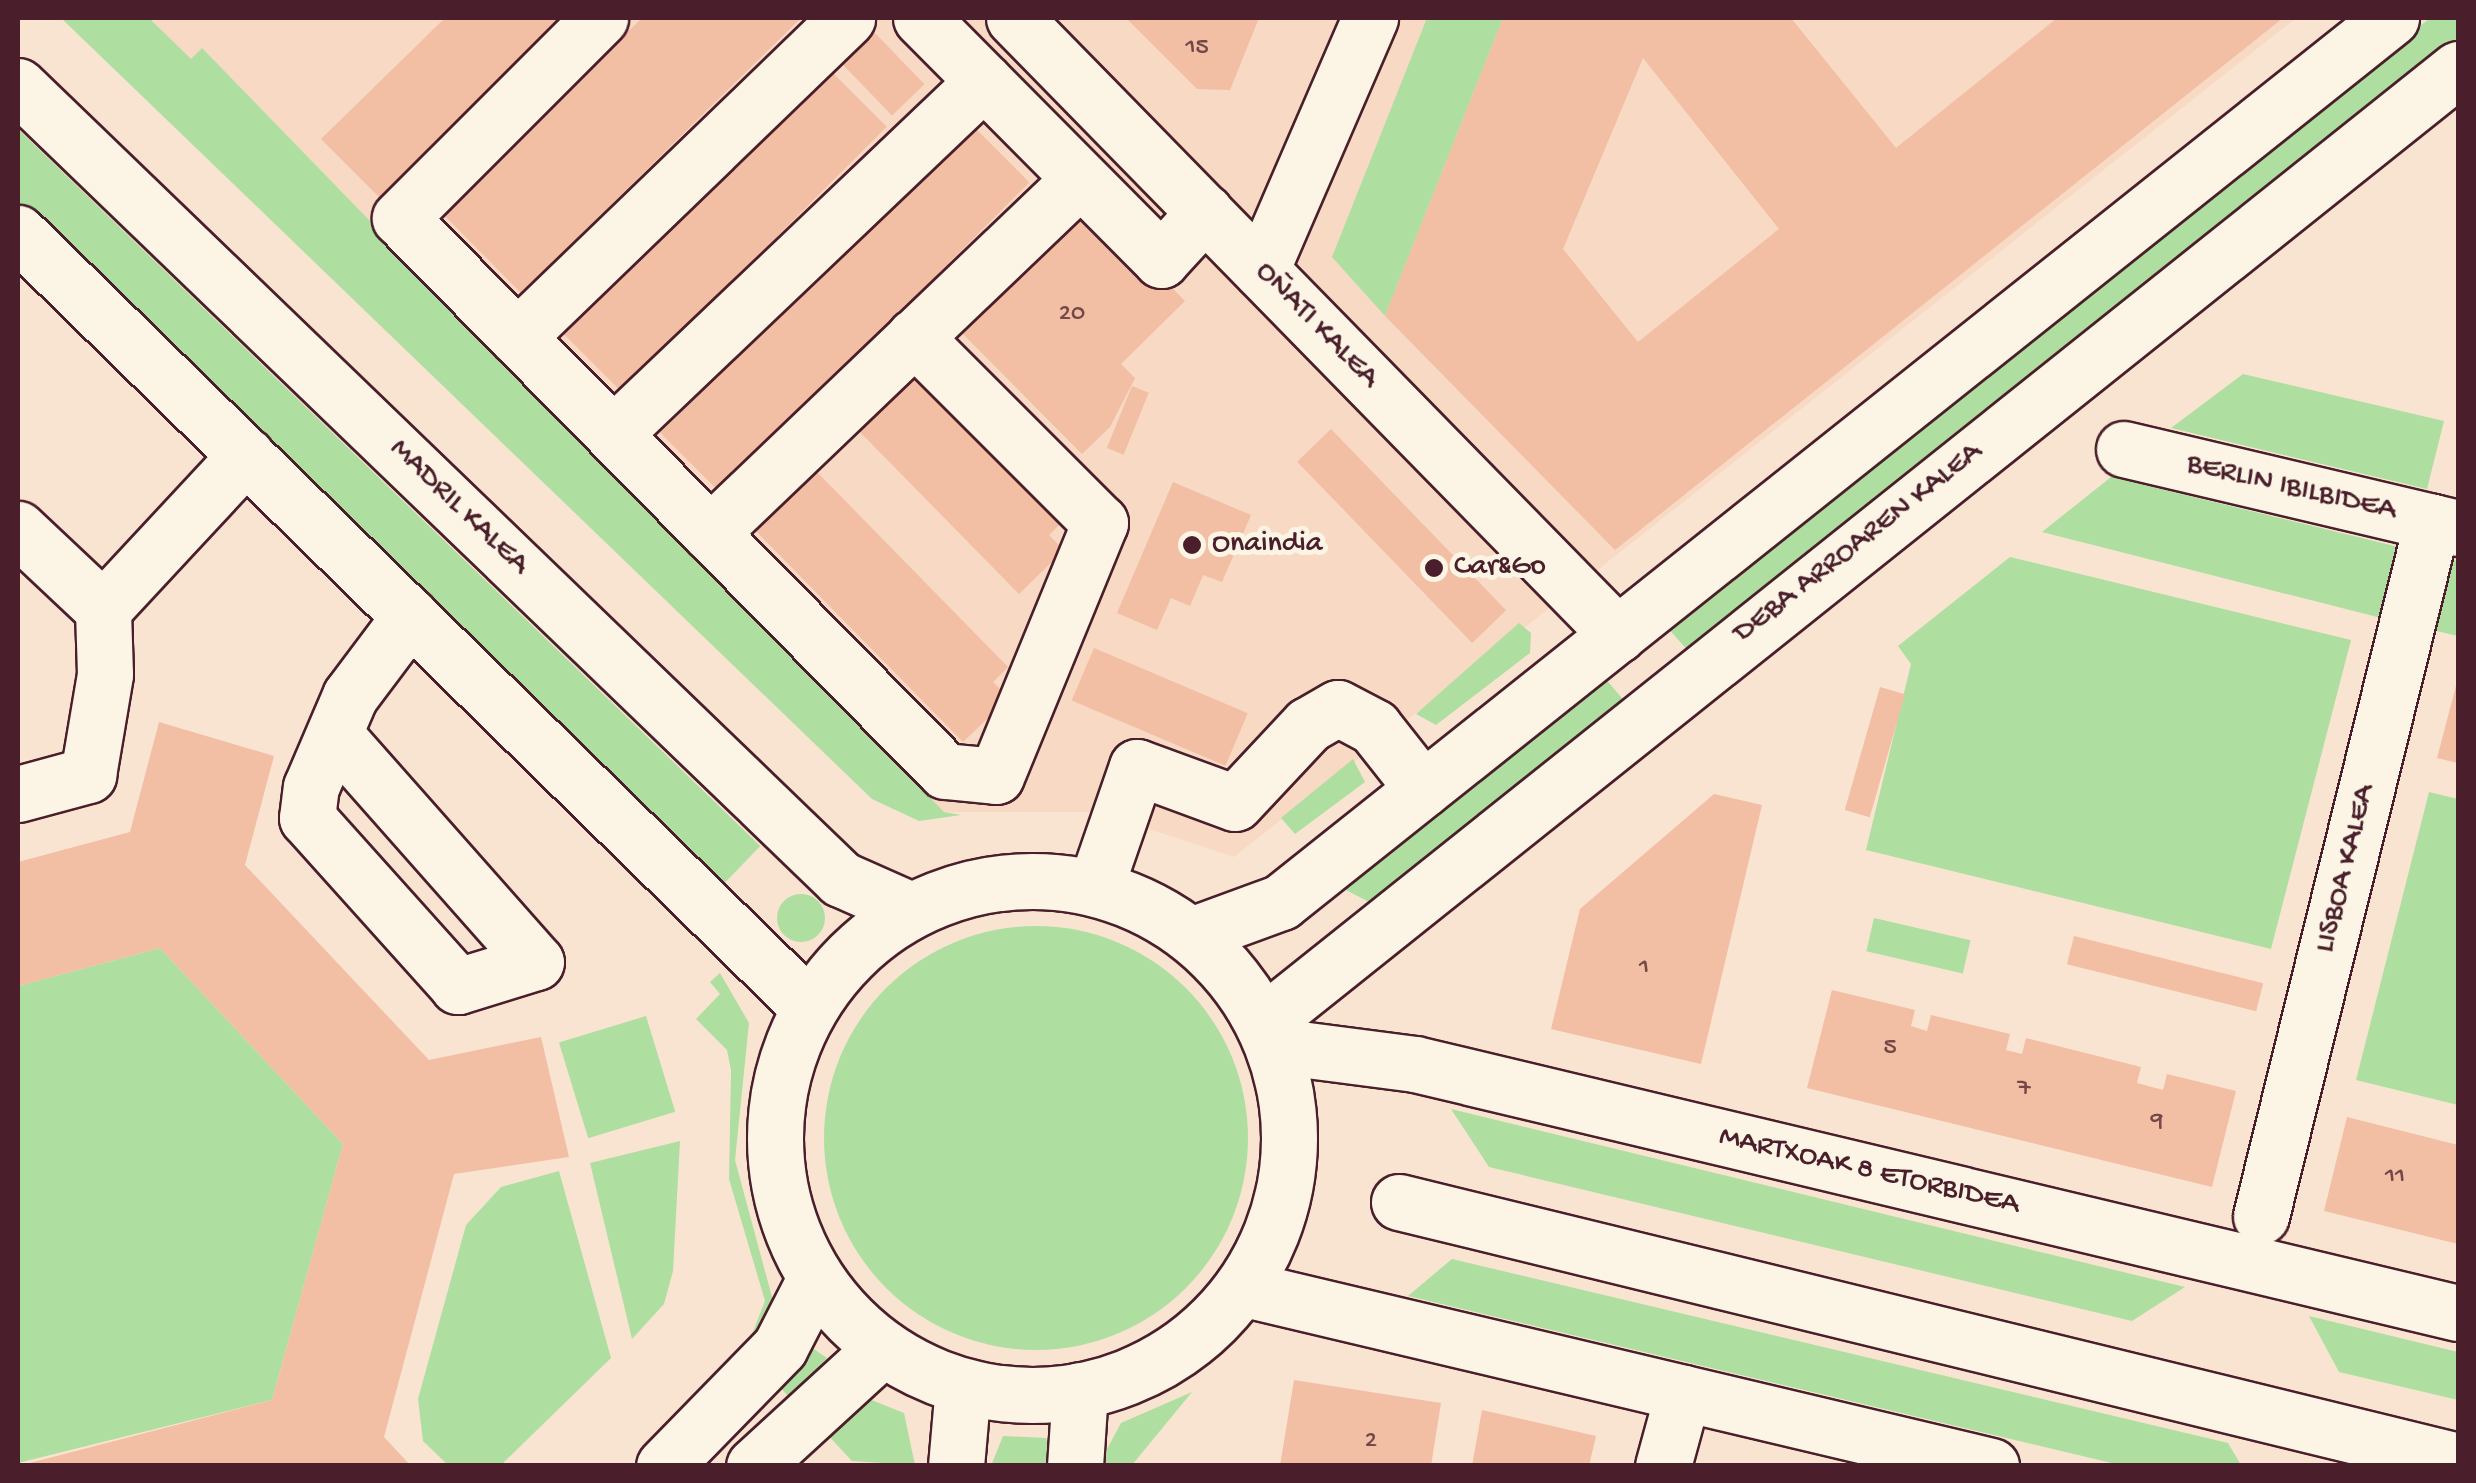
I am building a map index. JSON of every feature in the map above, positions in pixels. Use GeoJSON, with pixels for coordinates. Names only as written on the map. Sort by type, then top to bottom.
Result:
{"type":"FeatureCollection","features":[{"type":"Feature","properties":{"kind":"main road"},"geometry":{"type":"LineString","coordinates":[[600,18],[400,218],[945,771],[996,776],[1100,523],[914,337]]}},
{"type":"Feature","properties":{"kind":"main road"},"geometry":{"type":"LineString","coordinates":[[517,337],[847,18]]}},
{"type":"Feature","properties":{"kind":"main road"},"geometry":{"type":"LineString","coordinates":[[921,18],[1161,260],[1204,212]]}},
{"type":"Feature","properties":{"kind":"main road","name":"OÑATI KALEA"},"geometry":{"type":"LineString","coordinates":[[1014,18],[1618,635]]}},
{"type":"Feature","properties":{"kind":"main road"},"geometry":{"type":"LineString","coordinates":[[1261,270],[1370,18]]}},
{"type":"Feature","properties":{"kind":"main road"},"geometry":{"type":"LineString","coordinates":[[1191,935],[1281,902],[2391,18]]}},
{"type":"Feature","properties":{"kind":"main road","name":"DEBA ARROAREN KALEA"},"geometry":{"type":"LineString","coordinates":[[1270,1034],[2458,69]]}},
{"type":"Feature","properties":{"kind":"main road"},"geometry":{"type":"LineString","coordinates":[[613,434],[984,81]]}},
{"type":"Feature","properties":{"kind":"main road","name":"MADRIL KALEA"},"geometry":{"type":"LineString","coordinates":[[18,86],[841,880],[911,910]]}},
{"type":"Feature","properties":{"kind":"main road"},"geometry":{"type":"LineString","coordinates":[[710,533],[1080,179]]}},
{"type":"Feature","properties":{"kind":"main road"},"geometry":{"type":"LineString","coordinates":[[18,232],[809,1007]]}},
{"type":"Feature","properties":{"kind":"main road","name":"BERLIN IBILBIDEA"},"geometry":{"type":"LineString","coordinates":[[2124,449],[2445,525]]}},
{"type":"Feature","properties":{"kind":"main road"},"geometry":{"type":"LineString","coordinates":[[18,794],[88,775],[104,674],[104,609],[246,455]]}},
{"type":"Feature","properties":{"kind":"main road","name":"LISBOA KALEA"},"geometry":{"type":"LineString","coordinates":[[2262,1216],[2445,525]]}},
{"type":"Feature","properties":{"kind":"main road"},"geometry":{"type":"LineString","coordinates":[[18,529],[104,609]]}},
{"type":"Feature","properties":{"kind":"main road"},"geometry":{"type":"LineString","coordinates":[[334,736],[536,962],[458,986],[307,818],[334,736],[350,696],[410,616]]}},
{"type":"Feature","properties":{"kind":"main road"},"geometry":{"type":"LineString","coordinates":[[1095,888],[1137,767],[1235,803],[1308,726],[1338,708],[1374,727],[1423,789]]}},
{"type":"Feature","properties":{"kind":"main road"},"geometry":{"type":"LineString","coordinates":[[1032,880],[1095,888],[1191,935],[1270,1034],[1287,1177],[1271,1236],[1241,1288],[1170,1355],[1080,1390],[962,1386],[883,1348],[815,1279],[792,1236],[773,1143],[788,1050],[809,1007],[853,952],[911,910],[970,887],[1032,880]]}},
{"type":"Feature","properties":{"kind":"main road","name":"MARTXOAK 8 ETORBIDEA"},"geometry":{"type":"LineString","coordinates":[[1270,1034],[1415,1064],[2458,1313]]}},
{"type":"Feature","properties":{"kind":"main road"},"geometry":{"type":"LineString","coordinates":[[1399,1202],[2458,1461]]}},
{"type":"Feature","properties":{"kind":"main road"},"geometry":{"type":"LineString","coordinates":[[664,1466],[780,1347],[815,1279]]}},
{"type":"Feature","properties":{"kind":"main road"},"geometry":{"type":"LineString","coordinates":[[1241,1288],[1991,1466]]}},
{"type":"Feature","properties":{"kind":"main road"},"geometry":{"type":"LineString","coordinates":[[754,1466],[883,1348]]}},
{"type":"Feature","properties":{"kind":"main road"},"geometry":{"type":"LineString","coordinates":[[956,1466],[962,1386]]}},
{"type":"Feature","properties":{"kind":"main road"},"geometry":{"type":"LineString","coordinates":[[1075,1466],[1080,1390]]}},
{"type":"Feature","properties":{"kind":"main road"},"geometry":{"type":"LineString","coordinates":[[1663,1466],[1683,1392]]}},
{"type":"Feature","properties":{"kind":"shaded area"},"geometry":{"type":"Polygon","coordinates":[[[149,18],[2296,18],[1234,857],[1098,812],[944,812],[203,49],[191,60],[149,18]]]}},
{"type":"Feature","properties":{"kind":"green space"},"geometry":{"type":"Polygon","coordinates":[[[61,18],[149,18],[191,59],[202,48],[944,812],[961,815],[919,821],[872,799],[61,18]]]}},
{"type":"Feature","properties":{"kind":"green space"},"geometry":{"type":"Polygon","coordinates":[[[1427,18],[1503,18],[1385,316],[1332,257],[1427,18]]]}},
{"type":"Feature","properties":{"kind":"green space"},"geometry":{"type":"Polygon","coordinates":[[[2430,18],[2458,18],[2458,42],[1690,653],[1666,626],[2430,18]]]}},
{"type":"Feature","properties":{"kind":"green space"},"geometry":{"type":"Polygon","coordinates":[[[18,129],[760,846],[719,889],[18,212],[18,129]]]}},
{"type":"Feature","properties":{"kind":"green space"},"geometry":{"type":"Polygon","coordinates":[[[2243,374],[2444,421],[2427,489],[2171,428],[2243,374]]]}},
{"type":"Feature","properties":{"kind":"green space"},"geometry":{"type":"Polygon","coordinates":[[[2111,477],[2411,550],[2393,621],[2042,532],[2111,477]]]}},
{"type":"Feature","properties":{"kind":"green space"},"geometry":{"type":"Polygon","coordinates":[[[2010,557],[2351,640],[2271,949],[1866,850],[1911,664],[1898,646],[2010,557]]]}},
{"type":"Feature","properties":{"kind":"green space"},"geometry":{"type":"Polygon","coordinates":[[[2445,558],[2458,561],[2458,636],[2428,629],[2445,558]]]}},
{"type":"Feature","properties":{"kind":"green space"},"geometry":{"type":"Polygon","coordinates":[[[1519,623],[1531,633],[1530,653],[1436,725],[1416,714],[1519,623]]]}},
{"type":"Feature","properties":{"kind":"green space"},"geometry":{"type":"Polygon","coordinates":[[[1604,677],[1627,704],[1371,903],[1340,887],[1604,677]]]}},
{"type":"Feature","properties":{"kind":"green space"},"geometry":{"type":"Polygon","coordinates":[[[1353,759],[1365,782],[1295,834],[1281,818],[1353,759]]]}},
{"type":"Feature","properties":{"kind":"green space"},"geometry":{"type":"Polygon","coordinates":[[[2429,792],[2458,799],[2458,1105],[2356,1080],[2429,792]]]}},
{"type":"Feature","properties":{"kind":"green space"},"geometry":{"type":"Polygon","coordinates":[[[801,894],[818,901],[825,918],[818,935],[801,942],[784,935],[777,918],[784,901],[801,894]]]}},
{"type":"Feature","properties":{"kind":"green space"},"geometry":{"type":"Polygon","coordinates":[[[1874,918],[1970,940],[1963,973],[1866,951],[1874,918]]]}},
{"type":"Feature","properties":{"kind":"green space"},"geometry":{"type":"Polygon","coordinates":[[[1036,926],[1077,930],[1117,942],[1154,961],[1186,988],[1213,1020],[1232,1057],[1244,1097],[1248,1138],[1244,1179],[1232,1219],[1213,1256],[1186,1288],[1154,1315],[1117,1334],[1077,1346],[1036,1350],[995,1346],[955,1334],[918,1315],[886,1288],[859,1256],[840,1219],[828,1179],[824,1138],[828,1097],[840,1057],[859,1020],[886,988],[918,961],[955,942],[995,930],[1036,926]]]}},
{"type":"Feature","properties":{"kind":"green space"},"geometry":{"type":"Polygon","coordinates":[[[160,948],[343,1144],[272,1400],[18,1463],[18,986],[160,948]]]}},
{"type":"Feature","properties":{"kind":"green space"},"geometry":{"type":"Polygon","coordinates":[[[720,973],[749,1023],[735,1160],[772,1297],[773,1322],[745,1352],[765,1301],[729,1179],[731,1070],[727,1050],[696,1019],[720,994],[710,982],[720,973]]]}},
{"type":"Feature","properties":{"kind":"green space"},"geometry":{"type":"Polygon","coordinates":[[[646,1016],[675,1112],[588,1138],[559,1043],[646,1016]]]}},
{"type":"Feature","properties":{"kind":"green space"},"geometry":{"type":"Polygon","coordinates":[[[1451,1109],[2185,1287],[2132,1321],[1489,1167],[1451,1109]]]}},
{"type":"Feature","properties":{"kind":"green space"},"geometry":{"type":"Polygon","coordinates":[[[680,1141],[673,1271],[664,1304],[632,1339],[590,1163],[680,1141]]]}},
{"type":"Feature","properties":{"kind":"green space"},"geometry":{"type":"Polygon","coordinates":[[[559,1171],[611,1358],[501,1465],[448,1465],[423,1441],[418,1399],[466,1225],[501,1187],[559,1171]]]}},
{"type":"Feature","properties":{"kind":"green space"},"geometry":{"type":"Polygon","coordinates":[[[1452,1259],[2228,1443],[2241,1465],[2120,1465],[1408,1296],[1452,1259]]]}},
{"type":"Feature","properties":{"kind":"green space"},"geometry":{"type":"Polygon","coordinates":[[[2309,1316],[2458,1352],[2458,1400],[2339,1372],[2309,1316]]]}},
{"type":"Feature","properties":{"kind":"green space"},"geometry":{"type":"Polygon","coordinates":[[[808,1345],[827,1358],[792,1400],[772,1379],[808,1345]]]}},
{"type":"Feature","properties":{"kind":"green space"},"geometry":{"type":"Polygon","coordinates":[[[1192,1392],[1132,1465],[1098,1466],[1121,1423],[1192,1392]]]}},
{"type":"Feature","properties":{"kind":"green space"},"geometry":{"type":"Polygon","coordinates":[[[869,1399],[904,1413],[915,1465],[852,1461],[823,1430],[869,1399]]]}},
{"type":"Feature","properties":{"kind":"green space"},"geometry":{"type":"Polygon","coordinates":[[[1003,1436],[1046,1438],[1053,1465],[991,1466],[1003,1436]]]}},
{"type":"Feature","properties":{"kind":"building"},"geometry":{"type":"Polygon","coordinates":[[[445,18],[564,18],[380,198],[321,139],[445,18]]]}},
{"type":"Feature","properties":{"kind":"building"},"geometry":{"type":"Polygon","coordinates":[[[642,18],[801,18],[521,293],[443,214],[642,18]]]}},
{"type":"Feature","properties":{"kind":"building"},"geometry":{"type":"Polygon","coordinates":[[[1126,18],[1259,18],[1230,90],[1197,89],[1126,18]]]}},
{"type":"Feature","properties":{"kind":"building"},"geometry":{"type":"Polygon","coordinates":[[[1503,18],[1791,18],[1896,148],[2057,18],[2283,18],[1615,550],[1385,316],[1503,18]],[[1643,58],[1563,249],[1638,342],[1779,229],[1643,58]]]}},
{"type":"Feature","properties":{"kind":"building"},"geometry":{"type":"Polygon","coordinates":[[[873,31],[924,84],[892,115],[841,62],[873,31]]]}},
{"type":"Feature","properties":{"kind":"building"},"geometry":{"type":"Polygon","coordinates":[[[828,68],[887,127],[622,392],[563,333],[828,68]]]}},
{"type":"Feature","properties":{"kind":"building"},"geometry":{"type":"Polygon","coordinates":[[[970,123],[1029,182],[720,492],[660,433],[970,123]]]}},
{"type":"Feature","properties":{"kind":"building"},"geometry":{"type":"Polygon","coordinates":[[[1087,202],[1185,301],[1121,364],[1135,378],[1110,427],[1082,454],[958,329],[1087,202]]]}},
{"type":"Feature","properties":{"kind":"building"},"geometry":{"type":"Polygon","coordinates":[[[915,370],[1064,520],[1049,535],[1064,550],[1019,594],[856,428],[915,370]]]}},
{"type":"Feature","properties":{"kind":"building"},"geometry":{"type":"Polygon","coordinates":[[[1132,386],[1149,393],[1124,455],[1107,448],[1132,386]]]}},
{"type":"Feature","properties":{"kind":"building","name":"Car&Go"},"geometry":{"type":"Polygon","coordinates":[[[1331,429],[1506,610],[1472,643],[1297,462],[1331,429]]]}},
{"type":"Feature","properties":{"kind":"building"},"geometry":{"type":"Polygon","coordinates":[[[815,470],[1008,667],[993,682],[1009,698],[963,742],[754,529],[815,470]]]}},
{"type":"Feature","properties":{"kind":"building","name":"Onaindia"},"geometry":{"type":"Polygon","coordinates":[[[1173,482],[1251,515],[1222,582],[1203,575],[1190,606],[1171,598],[1157,630],[1117,613],[1173,482]]]}},
{"type":"Feature","properties":{"kind":"building"},"geometry":{"type":"Polygon","coordinates":[[[1094,648],[1248,713],[1225,766],[1072,700],[1094,648]]]}},
{"type":"Feature","properties":{"kind":"building"},"geometry":{"type":"Polygon","coordinates":[[[2458,678],[2458,763],[2437,758],[2458,678]]]}},
{"type":"Feature","properties":{"kind":"building"},"geometry":{"type":"Polygon","coordinates":[[[1880,687],[1905,694],[1870,817],[1845,810],[1880,687]]]}},
{"type":"Feature","properties":{"kind":"building"},"geometry":{"type":"Polygon","coordinates":[[[159,722],[274,756],[245,865],[429,1060],[541,1037],[569,1157],[454,1174],[384,1437],[411,1466],[18,1466],[272,1400],[343,1144],[160,948],[18,986],[18,862],[130,832],[159,722]]]}},
{"type":"Feature","properties":{"kind":"building"},"geometry":{"type":"Polygon","coordinates":[[[1714,794],[1762,805],[1701,1064],[1551,1029],[1580,909],[1714,794]]]}},
{"type":"Feature","properties":{"kind":"building"},"geometry":{"type":"Polygon","coordinates":[[[2074,936],[2263,983],[2256,1011],[2067,964],[2074,936]]]}},
{"type":"Feature","properties":{"kind":"building"},"geometry":{"type":"Polygon","coordinates":[[[1832,990],[1915,1010],[1911,1026],[1927,1031],[1931,1015],[2010,1034],[2006,1050],[2022,1054],[2026,1038],[2141,1067],[2137,1083],[2163,1090],[2167,1074],[2236,1091],[2212,1187],[1807,1088],[1832,990]]]}},
{"type":"Feature","properties":{"kind":"building"},"geometry":{"type":"Polygon","coordinates":[[[2347,1117],[2458,1145],[2458,1244],[2324,1211],[2347,1117]]]}},
{"type":"Feature","properties":{"kind":"building"},"geometry":{"type":"Polygon","coordinates":[[[1294,1380],[1441,1403],[1431,1466],[1280,1466],[1294,1380]]]}},
{"type":"Feature","properties":{"kind":"building"},"geometry":{"type":"Polygon","coordinates":[[[1482,1410],[1596,1436],[1589,1466],[1472,1466],[1482,1410]]]}},
{"type":"Feature","properties":{"kind":"place","name":"Onaindia"},"geometry":{"type":"Point","coordinates":[1192,545]}},
{"type":"Feature","properties":{"kind":"place","name":"Car&Go"},"geometry":{"type":"Point","coordinates":[1434,568]}}]}
